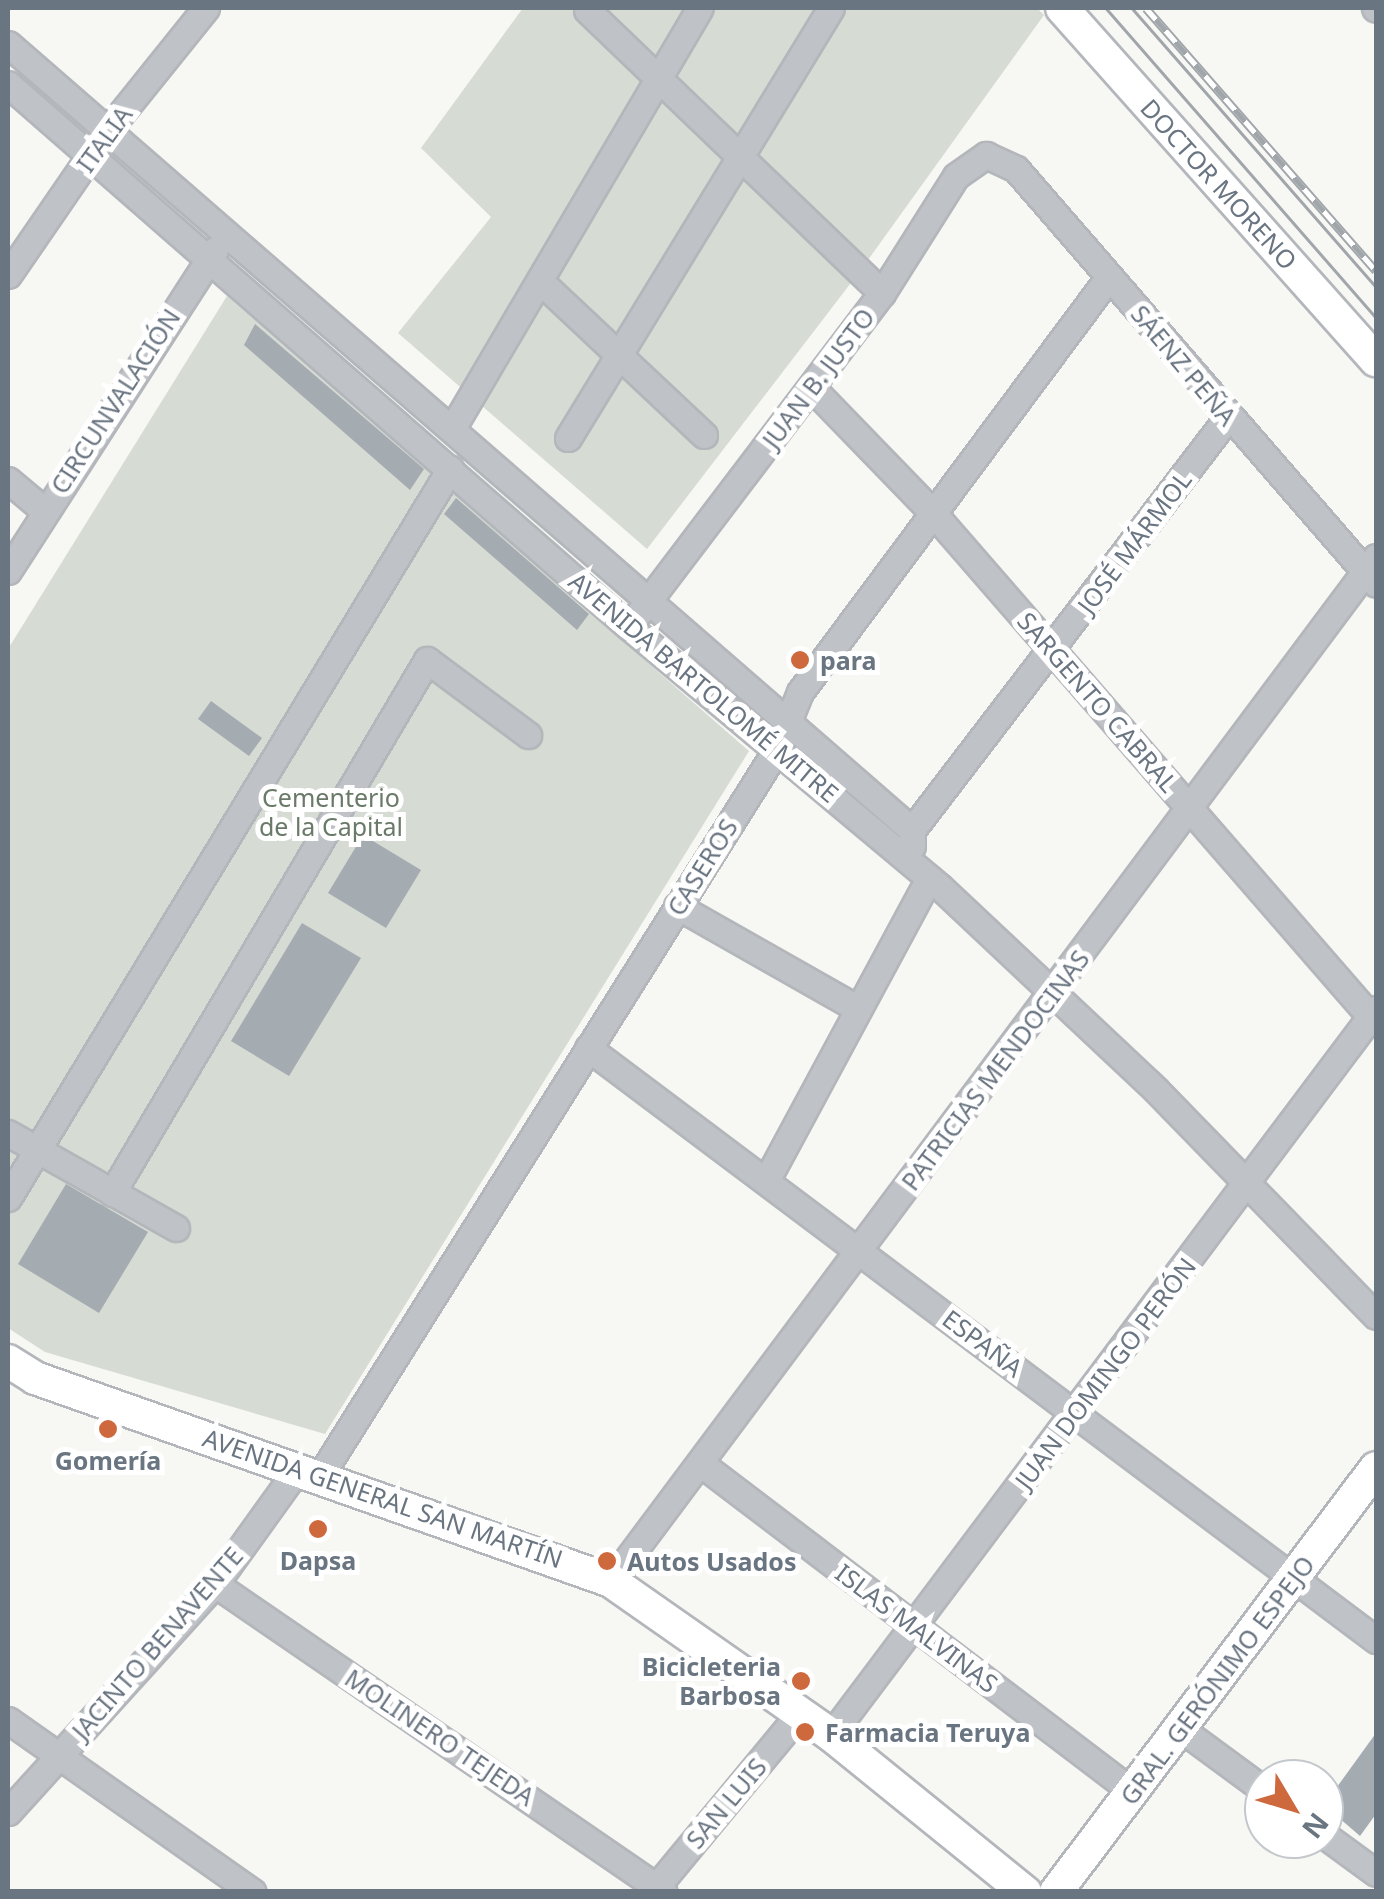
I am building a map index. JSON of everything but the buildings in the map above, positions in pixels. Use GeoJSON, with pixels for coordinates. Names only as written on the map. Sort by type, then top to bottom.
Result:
{"type":"FeatureCollection","features":[{"type":"Feature","properties":{"kind":"main road","name":"DOCTOR MORENO"},"geometry":{"type":"LineString","coordinates":[[1062,8],[1376,362]]}},
{"type":"Feature","properties":{"kind":"main road","name":"AVENIDA GENERAL SAN MARTÍN"},"geometry":{"type":"LineString","coordinates":[[8,1361],[35,1378],[310,1472],[611,1582],[831,1735],[1025,1892]]}},
{"type":"Feature","properties":{"kind":"main road","name":"GRAL. GERÓNIMO ESPEJO"},"geometry":{"type":"LineString","coordinates":[[1056,1892],[1376,1468]]}},
{"type":"Feature","properties":{"kind":"street","name":"ITALIA"},"geometry":{"type":"LineString","coordinates":[[8,274],[107,131],[206,8]]}},
{"type":"Feature","properties":{"kind":"street"},"geometry":{"type":"LineString","coordinates":[[452,428],[700,8]]}},
{"type":"Feature","properties":{"kind":"street"},"geometry":{"type":"LineString","coordinates":[[568,438],[831,8]]}},
{"type":"Feature","properties":{"kind":"street"},"geometry":{"type":"LineString","coordinates":[[587,10],[882,292]]}},
{"type":"Feature","properties":{"kind":"street","name":"AVENIDA BARTOLOMÉ MITRE"},"geometry":{"type":"LineString","coordinates":[[8,44],[912,830]]}},
{"type":"Feature","properties":{"kind":"street","name":"AVENIDA BARTOLOMÉ MITRE"},"geometry":{"type":"LineString","coordinates":[[8,84],[205,261],[629,627],[921,870],[1054,990],[1376,1316]]}},
{"type":"Feature","properties":{"kind":"street","name":"SÁENZ PEÑA"},"geometry":{"type":"LineString","coordinates":[[986,155],[1016,169],[1228,417],[1373,571]]}},
{"type":"Feature","properties":{"kind":"street","name":"JUAN B. JUSTO"},"geometry":{"type":"LineString","coordinates":[[629,627],[882,292],[956,176],[986,155]]}},
{"type":"Feature","properties":{"kind":"street","name":"CIRCUNVALACIÓN"},"geometry":{"type":"LineString","coordinates":[[8,571],[205,261],[227,234]]}},
{"type":"Feature","properties":{"kind":"street","name":"CASEROS"},"geometry":{"type":"LineString","coordinates":[[310,1472],[678,906],[776,748],[785,721],[933,513],[1109,277]]}},
{"type":"Feature","properties":{"kind":"street"},"geometry":{"type":"LineString","coordinates":[[540,281],[704,435]]}},
{"type":"Feature","properties":{"kind":"street","name":"SARGENTO CABRAL"},"geometry":{"type":"LineString","coordinates":[[812,388],[933,513],[1375,1016]]}},
{"type":"Feature","properties":{"kind":"street","name":"JOSÉ MÁRMOL"},"geometry":{"type":"LineString","coordinates":[[912,830],[1053,651],[1228,417]]}},
{"type":"Feature","properties":{"kind":"street"},"geometry":{"type":"LineString","coordinates":[[8,1198],[450,469]]}},
{"type":"Feature","properties":{"kind":"street"},"geometry":{"type":"LineString","coordinates":[[8,480],[44,512]]}},
{"type":"Feature","properties":{"kind":"street","name":"PATRICIAS MENDOCINAS"},"geometry":{"type":"LineString","coordinates":[[611,1582],[1190,806],[1373,571]]}},
{"type":"Feature","properties":{"kind":"street"},"geometry":{"type":"LineString","coordinates":[[112,1192],[427,660],[528,735]]}},
{"type":"Feature","properties":{"kind":"street"},"geometry":{"type":"LineString","coordinates":[[766,1181],[858,1009],[921,870],[912,830]]}},
{"type":"Feature","properties":{"kind":"street"},"geometry":{"type":"LineString","coordinates":[[678,906],[858,1009]]}},
{"type":"Feature","properties":{"kind":"street","name":"JUAN DOMINGO PERÓN"},"geometry":{"type":"LineString","coordinates":[[831,1735],[1375,1016]]}},
{"type":"Feature","properties":{"kind":"street","name":"ESPAÑA"},"geometry":{"type":"LineString","coordinates":[[588,1048],[1376,1640]]}},
{"type":"Feature","properties":{"kind":"street"},"geometry":{"type":"LineString","coordinates":[[8,1134],[176,1228]]}},
{"type":"Feature","properties":{"kind":"street","name":"ISLAS MALVINAS"},"geometry":{"type":"LineString","coordinates":[[700,1464],[1133,1792]]}},
{"type":"Feature","properties":{"kind":"street","name":"JACINTO BENAVENTE"},"geometry":{"type":"LineString","coordinates":[[8,1812],[215,1584],[310,1472]]}},
{"type":"Feature","properties":{"kind":"street","name":"MOLINERO TEJEDA"},"geometry":{"type":"LineString","coordinates":[[215,1584],[658,1890]]}},
{"type":"Feature","properties":{"kind":"street","name":"SAN LUIS"},"geometry":{"type":"LineString","coordinates":[[658,1890],[799,1714]]}},
{"type":"Feature","properties":{"kind":"street"},"geometry":{"type":"LineString","coordinates":[[8,1720],[254,1892]]}},
{"type":"Feature","properties":{"kind":"street"},"geometry":{"type":"LineString","coordinates":[[1181,1729],[1244,1775]]}},
{"type":"Feature","properties":{"kind":"street"},"geometry":{"type":"LineString","coordinates":[[1344,1849],[1376,1873]]}},
{"type":"Feature","properties":{"kind":"green space"},"geometry":{"type":"Polygon","coordinates":[[[523,8],[1037,8],[1044,15],[860,271],[647,549],[398,333],[491,217],[421,148],[523,8]]]}},
{"type":"Feature","properties":{"kind":"green space","name":"Cementerio de la Capital"},"geometry":{"type":"Polygon","coordinates":[[[227,296],[749,751],[325,1434],[45,1352],[8,1328],[8,649],[227,296]]]}},
{"type":"Feature","properties":{"kind":"tram line"},"geometry":{"type":"LineString","coordinates":[[1106,8],[1376,317]]}},
{"type":"Feature","properties":{"kind":"tram line"},"geometry":{"type":"LineString","coordinates":[[1132,8],[1376,287]]}},
{"type":"Feature","properties":{"kind":"railway"},"geometry":{"type":"LineString","coordinates":[[1146,8],[1376,271]]}},
{"type":"Feature","properties":{"kind":"place","name":"para"},"geometry":{"type":"Point","coordinates":[800,660]}},
{"type":"Feature","properties":{"kind":"place","name":"Gomería"},"geometry":{"type":"Point","coordinates":[108,1429]}},
{"type":"Feature","properties":{"kind":"place","name":"Dapsa"},"geometry":{"type":"Point","coordinates":[318,1529]}},
{"type":"Feature","properties":{"kind":"place","name":"Autos Usados"},"geometry":{"type":"Point","coordinates":[607,1561]}},
{"type":"Feature","properties":{"kind":"place","name":"Bicicleteria Barbosa"},"geometry":{"type":"Point","coordinates":[801,1681]}},
{"type":"Feature","properties":{"kind":"place","name":"Farmacia Teruya"},"geometry":{"type":"Point","coordinates":[805,1732]}}]}
